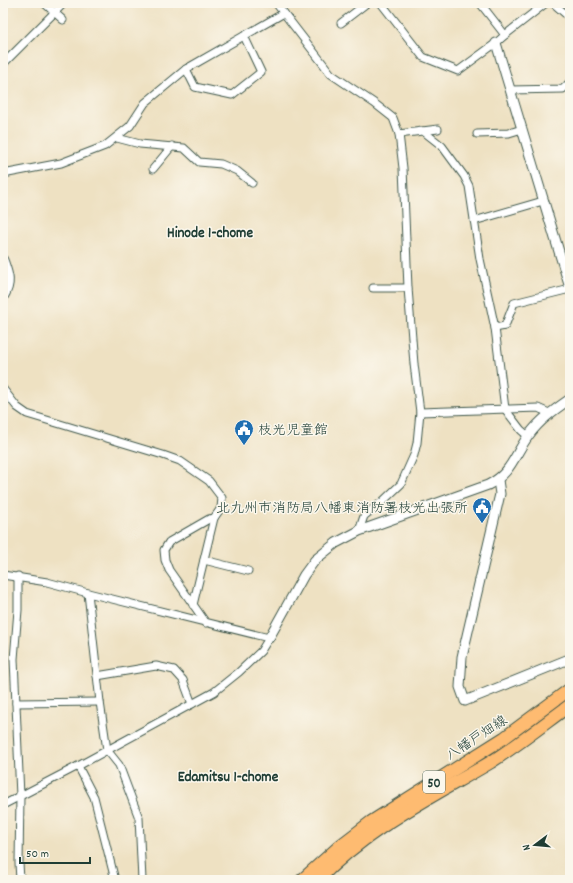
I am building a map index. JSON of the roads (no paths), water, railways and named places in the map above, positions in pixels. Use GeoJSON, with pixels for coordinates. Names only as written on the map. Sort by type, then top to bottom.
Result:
{"type":"FeatureCollection","features":[{"type":"Feature","properties":{"kind":"main road","name":"八幡戸畑線"},"geometry":{"type":"LineString","coordinates":[[302,880],[341,845],[371,822],[504,738],[570,689]]}},
{"type":"Feature","properties":{"kind":"main road","name":"八幡戸畑線"},"geometry":{"type":"LineString","coordinates":[[318,880],[335,864],[369,837],[420,803],[492,760],[570,705]]}},
{"type":"Feature","properties":{"kind":"street"},"geometry":{"type":"LineString","coordinates":[[44,3],[63,20]]}},
{"type":"Feature","properties":{"kind":"street"},"geometry":{"type":"LineString","coordinates":[[3,64],[64,3]]}},
{"type":"Feature","properties":{"kind":"street"},"geometry":{"type":"LineString","coordinates":[[276,3],[331,74],[374,103],[393,118],[399,134],[403,168],[408,288],[414,364],[420,412],[417,443],[414,455],[401,484],[364,516],[359,531]]}},
{"type":"Feature","properties":{"kind":"street"},"geometry":{"type":"LineString","coordinates":[[341,23],[367,3]]}},
{"type":"Feature","properties":{"kind":"street"},"geometry":{"type":"LineString","coordinates":[[381,3],[423,57],[458,71],[546,3]]}},
{"type":"Feature","properties":{"kind":"street"},"geometry":{"type":"LineString","coordinates":[[480,3],[505,35]]}},
{"type":"Feature","properties":{"kind":"street"},"geometry":{"type":"LineString","coordinates":[[553,3],[570,18]]}},
{"type":"Feature","properties":{"kind":"street"},"geometry":{"type":"LineString","coordinates":[[3,174],[61,163],[105,146],[117,138],[130,126],[142,101],[186,69],[284,13]]}},
{"type":"Feature","properties":{"kind":"street"},"geometry":{"type":"LineString","coordinates":[[186,69],[195,87],[232,95],[261,72],[244,36]]}},
{"type":"Feature","properties":{"kind":"street"},"geometry":{"type":"LineString","coordinates":[[495,328],[505,326],[514,303],[570,289],[496,43]]}},
{"type":"Feature","properties":{"kind":"street"},"geometry":{"type":"LineString","coordinates":[[510,90],[563,89],[570,82]]}},
{"type":"Feature","properties":{"kind":"street"},"geometry":{"type":"LineString","coordinates":[[399,134],[438,129]]}},
{"type":"Feature","properties":{"kind":"street"},"geometry":{"type":"LineString","coordinates":[[477,134],[509,133],[522,129]]}},
{"type":"Feature","properties":{"kind":"street"},"geometry":{"type":"LineString","coordinates":[[423,131],[442,146],[464,176],[469,186],[480,259],[495,328],[505,409],[521,430],[528,436]]}},
{"type":"Feature","properties":{"kind":"street"},"geometry":{"type":"LineString","coordinates":[[117,138],[140,144],[184,148],[199,162],[222,164],[237,171],[252,182]]}},
{"type":"Feature","properties":{"kind":"street"},"geometry":{"type":"LineString","coordinates":[[154,169],[172,146]]}},
{"type":"Feature","properties":{"kind":"street"},"geometry":{"type":"LineString","coordinates":[[474,221],[543,201]]}},
{"type":"Feature","properties":{"kind":"street"},"geometry":{"type":"LineString","coordinates":[[3,260],[10,280],[7,291],[3,297]]}},
{"type":"Feature","properties":{"kind":"street"},"geometry":{"type":"LineString","coordinates":[[373,288],[408,288]]}},
{"type":"Feature","properties":{"kind":"street"},"geometry":{"type":"LineString","coordinates":[[3,389],[17,407],[27,414],[180,461],[209,481],[222,498],[221,508],[214,518],[193,605]]}},
{"type":"Feature","properties":{"kind":"street"},"geometry":{"type":"LineString","coordinates":[[3,805],[214,692],[239,672],[261,651],[304,575],[315,560],[336,543],[359,531],[488,485],[498,480],[507,471],[528,436],[540,421],[570,399]]}},
{"type":"Feature","properties":{"kind":"street"},"geometry":{"type":"LineString","coordinates":[[420,412],[538,408],[549,413]]}},
{"type":"Feature","properties":{"kind":"street"},"geometry":{"type":"LineString","coordinates":[[498,480],[500,494],[462,657],[460,687],[465,701],[570,657]]}},
{"type":"Feature","properties":{"kind":"street"},"geometry":{"type":"LineString","coordinates":[[206,623],[169,570],[165,560],[164,550],[169,542],[208,519],[214,518]]}},
{"type":"Feature","properties":{"kind":"street"},"geometry":{"type":"LineString","coordinates":[[204,560],[248,571]]}},
{"type":"Feature","properties":{"kind":"street"},"geometry":{"type":"LineString","coordinates":[[3,575],[18,576],[47,582],[88,594],[269,638]]}},
{"type":"Feature","properties":{"kind":"street"},"geometry":{"type":"LineString","coordinates":[[18,576],[18,610],[14,659],[20,796],[20,880]]}},
{"type":"Feature","properties":{"kind":"street"},"geometry":{"type":"LineString","coordinates":[[88,594],[107,750],[119,765],[139,818],[142,880]]}},
{"type":"Feature","properties":{"kind":"street"},"geometry":{"type":"LineString","coordinates":[[97,676],[156,666],[174,670],[183,680],[192,704]]}},
{"type":"Feature","properties":{"kind":"street"},"geometry":{"type":"LineString","coordinates":[[16,703],[100,702]]}},
{"type":"Feature","properties":{"kind":"street"},"geometry":{"type":"LineString","coordinates":[[78,766],[94,797],[115,880]]}},
{"type":"Feature","properties":{"kind":"place","name":"枝光児童館"},"geometry":{"type":"Point","coordinates":[244,446]}},
{"type":"Feature","properties":{"kind":"place","name":"北九州市消防局八幡東消防署枝光出張所"},"geometry":{"type":"Point","coordinates":[482,524]}},
{"type":"Feature","properties":{"kind":"district","name":"Hinode 1-chome"},"geometry":{"type":"Point","coordinates":[210,232]}},
{"type":"Feature","properties":{"kind":"district","name":"Edamitsu 1-chome"},"geometry":{"type":"Point","coordinates":[228,776]}}]}
